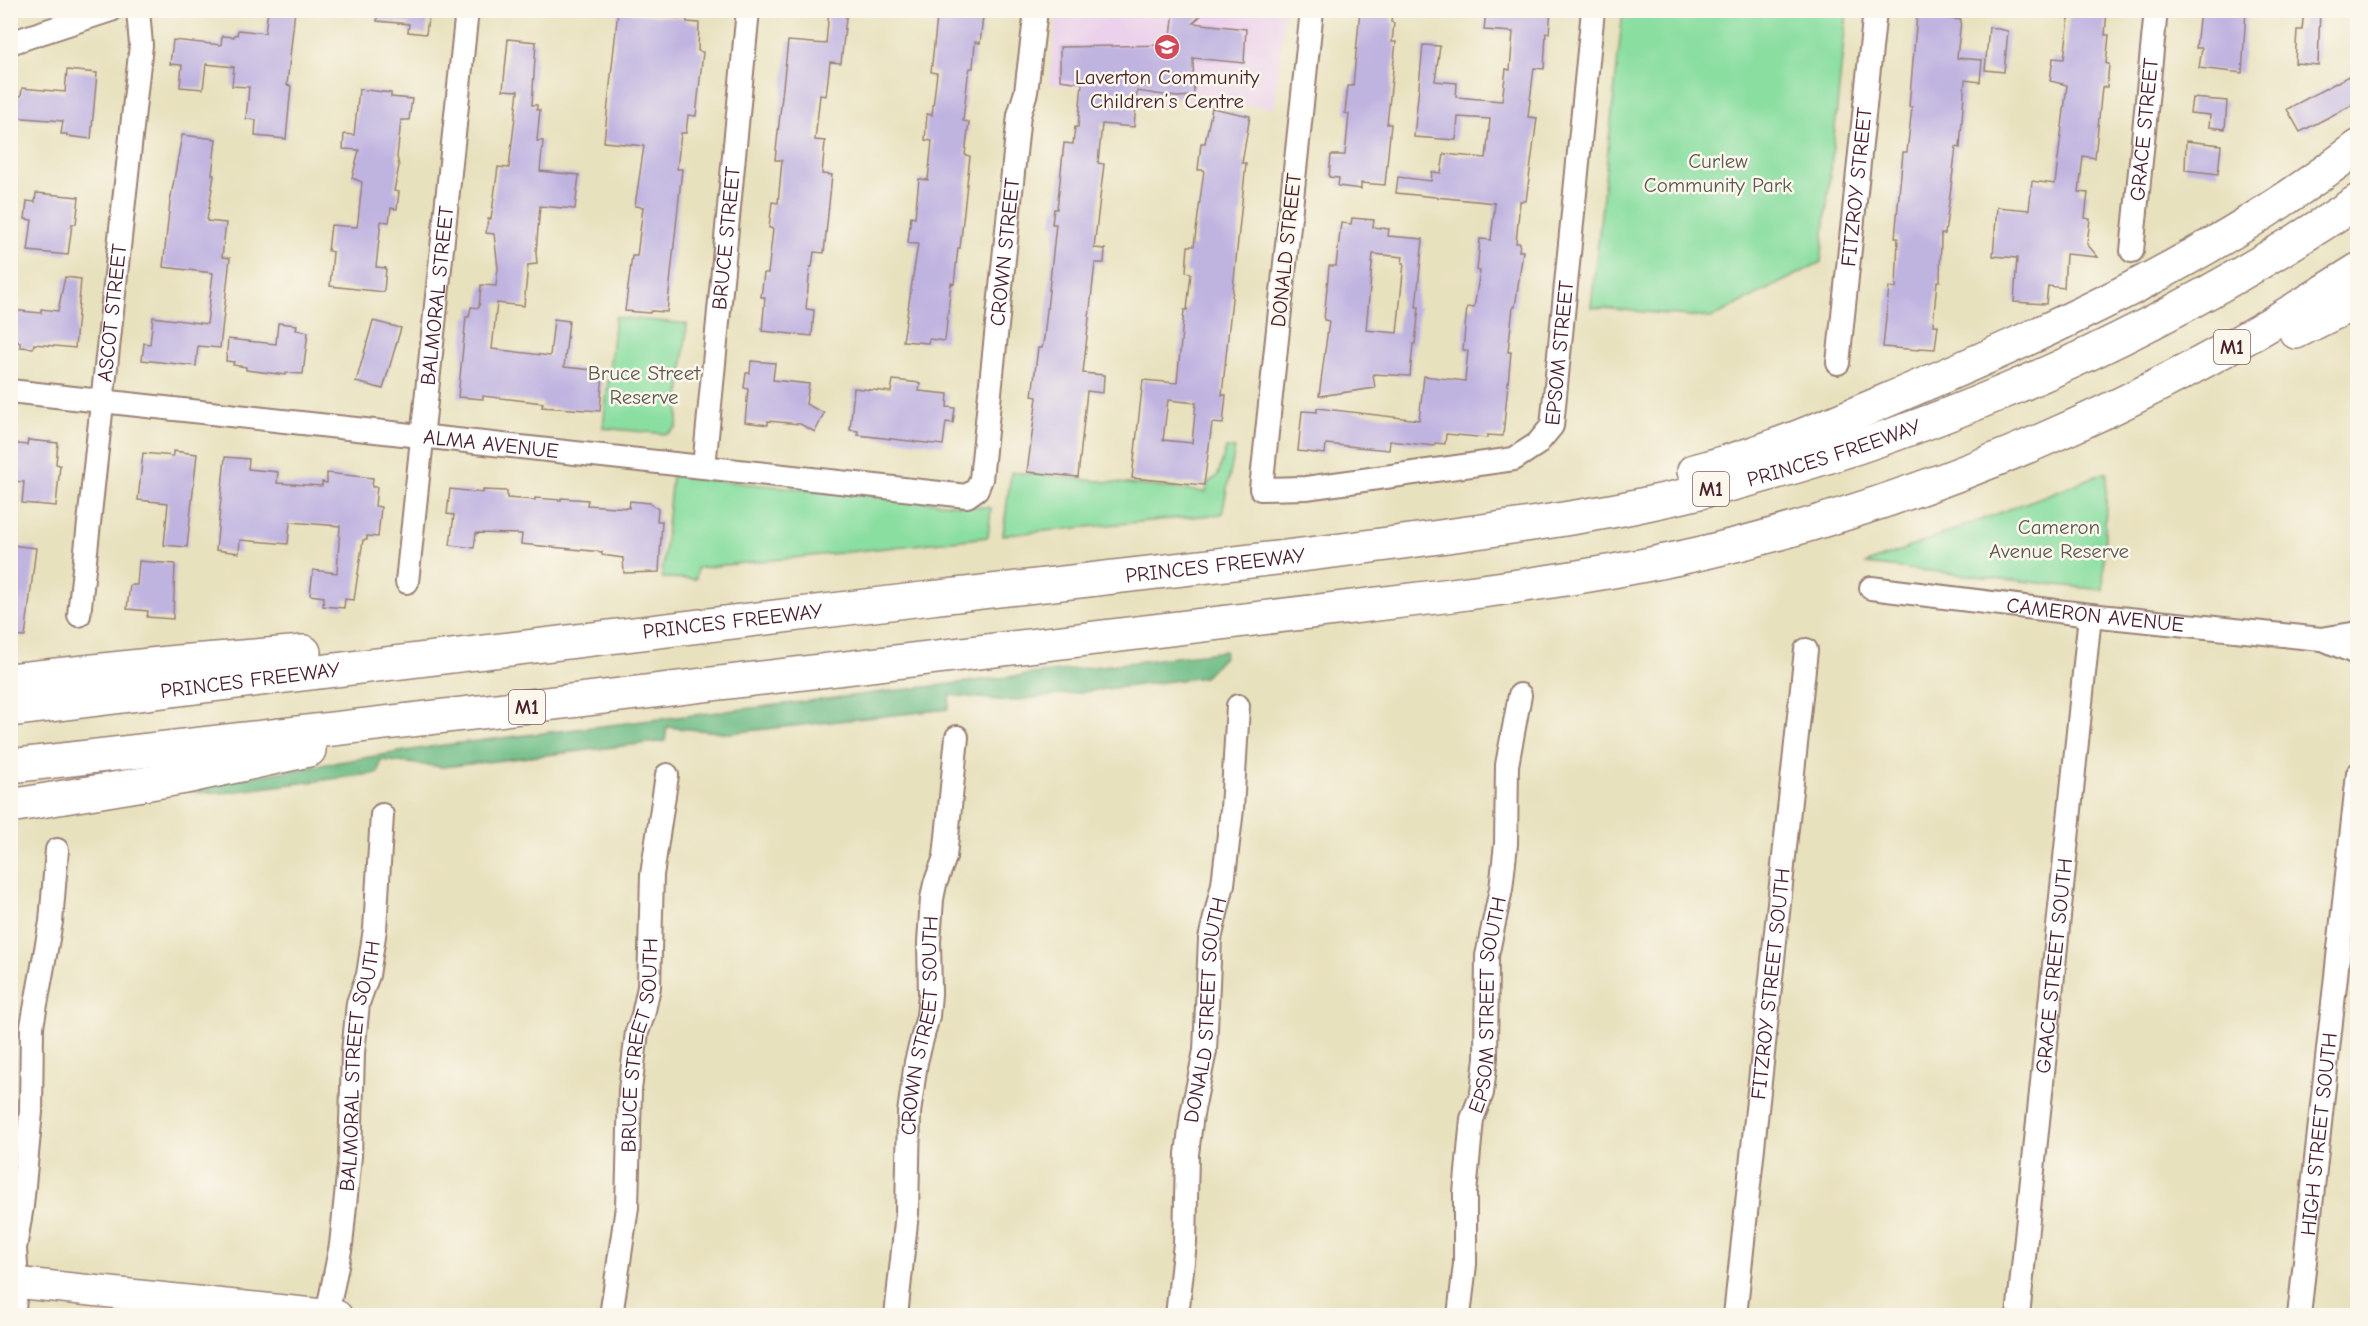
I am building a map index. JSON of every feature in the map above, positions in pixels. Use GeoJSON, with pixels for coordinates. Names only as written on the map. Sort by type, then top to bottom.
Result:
{"type":"FeatureCollection","features":[{"type":"Feature","properties":{"kind":"highway"},"geometry":{"type":"LineString","coordinates":[[1344,551],[1601,495],[1710,467],[1798,437],[1985,358],[2124,292],[2199,252],[2279,202],[2358,147]]}},
{"type":"Feature","properties":{"kind":"highway","name":"PRINCES FREEWAY"},"geometry":{"type":"LineString","coordinates":[[10,710],[794,613],[1344,551],[1631,508],[1794,467],[1898,434],[2007,392],[2108,346],[2209,294],[2358,201]]}},
{"type":"Feature","properties":{"kind":"highway","name":"M1"},"geometry":{"type":"LineString","coordinates":[[10,766],[1442,597],[1605,573],[1703,553],[1859,510],[1977,469],[2101,415],[2176,378],[2281,319],[2358,270]]}},
{"type":"Feature","properties":{"kind":"highway"},"geometry":{"type":"LineString","coordinates":[[2101,415],[2298,331],[2358,301]]}},
{"type":"Feature","properties":{"kind":"highway"},"geometry":{"type":"LineString","coordinates":[[10,680],[178,662],[794,613]]}},
{"type":"Feature","properties":{"kind":"highway"},"geometry":{"type":"LineString","coordinates":[[10,806],[186,777],[480,712]]}},
{"type":"Feature","properties":{"kind":"main road"},"geometry":{"type":"LineString","coordinates":[[14,1282],[332,1315]]}},
{"type":"Feature","properties":{"kind":"street"},"geometry":{"type":"LineString","coordinates":[[10,43],[111,10]]}},
{"type":"Feature","properties":{"kind":"street","name":"ASCOT STREET"},"geometry":{"type":"LineString","coordinates":[[79,615],[141,45],[138,10]]}},
{"type":"Feature","properties":{"kind":"street","name":"BALMORAL STREET"},"geometry":{"type":"LineString","coordinates":[[407,582],[467,10]]}},
{"type":"Feature","properties":{"kind":"street","name":"BRUCE STREET"},"geometry":{"type":"LineString","coordinates":[[704,467],[748,10]]}},
{"type":"Feature","properties":{"kind":"street","name":"CROWN STREET"},"geometry":{"type":"LineString","coordinates":[[972,494],[981,479],[1018,127],[1026,92],[1036,10]]}},
{"type":"Feature","properties":{"kind":"street","name":"DONALD STREET"},"geometry":{"type":"LineString","coordinates":[[1261,489],[1312,10]]}},
{"type":"Feature","properties":{"kind":"street","name":"EPSOM STREET"},"geometry":{"type":"LineString","coordinates":[[1261,489],[1306,488],[1514,459],[1537,444],[1552,426],[1593,10]]}},
{"type":"Feature","properties":{"kind":"street","name":"FITZROY STREET"},"geometry":{"type":"LineString","coordinates":[[1838,363],[1875,10]]}},
{"type":"Feature","properties":{"kind":"street","name":"GRACE STREET"},"geometry":{"type":"LineString","coordinates":[[2132,250],[2156,10]]}},
{"type":"Feature","properties":{"kind":"street","name":"ALMA AVENUE"},"geometry":{"type":"LineString","coordinates":[[10,391],[958,496],[972,494]]}},
{"type":"Feature","properties":{"kind":"street","name":"CAMERON AVENUE"},"geometry":{"type":"LineString","coordinates":[[1871,588],[2090,615],[2321,639],[2358,634]]}},
{"type":"Feature","properties":{"kind":"street","name":"GRACE STREET SOUTH"},"geometry":{"type":"LineString","coordinates":[[2018,1316],[2090,615]]}},
{"type":"Feature","properties":{"kind":"street"},"geometry":{"type":"LineString","coordinates":[[2358,634],[2354,644],[2358,654]]}},
{"type":"Feature","properties":{"kind":"street","name":"CAMERON AVENUE"},"geometry":{"type":"LineString","coordinates":[[2321,639],[2358,654]]}},
{"type":"Feature","properties":{"kind":"street","name":"FITZROY STREET SOUTH"},"geometry":{"type":"LineString","coordinates":[[1735,1316],[1806,650]]}},
{"type":"Feature","properties":{"kind":"street","name":"EPSOM STREET SOUTH"},"geometry":{"type":"LineString","coordinates":[[1459,1316],[1465,1264],[1465,1192],[1472,1119],[1482,1093],[1486,1058],[1487,956],[1502,890],[1506,844],[1507,765],[1520,695]]}},
{"type":"Feature","properties":{"kind":"street","name":"DONALD STREET SOUTH"},"geometry":{"type":"LineString","coordinates":[[1177,1316],[1185,1243],[1187,1154],[1192,1114],[1205,1052],[1210,939],[1222,884],[1232,809],[1238,706]]}},
{"type":"Feature","properties":{"kind":"street","name":"CROWN STREET SOUTH"},"geometry":{"type":"LineString","coordinates":[[896,1316],[907,1213],[909,1113],[916,1062],[928,1016],[932,898],[945,857],[957,736]]}},
{"type":"Feature","properties":{"kind":"street","name":"HIGH STREET SOUTH"},"geometry":{"type":"LineString","coordinates":[[2299,1316],[2358,774]]}},
{"type":"Feature","properties":{"kind":"street","name":"BRUCE STREET SOUTH"},"geometry":{"type":"LineString","coordinates":[[611,1316],[627,1207],[630,1090],[637,1032],[645,1009],[649,987],[652,875],[667,775]]}},
{"type":"Feature","properties":{"kind":"street","name":"BALMORAL STREET SOUTH"},"geometry":{"type":"LineString","coordinates":[[332,1315],[350,1156],[353,1053],[358,1003],[368,975],[375,929],[382,815]]}},
{"type":"Feature","properties":{"kind":"street"},"geometry":{"type":"LineString","coordinates":[[13,1316],[15,1255],[30,1137],[32,1026],[51,922],[57,850]]}},
{"type":"Feature","properties":{"kind":"shaded area","name":"Laverton Community Children’s Centre"},"geometry":{"type":"Polygon","coordinates":[[[1057,11],[1285,11],[1274,108],[1049,84],[1057,11]]]}},
{"type":"Feature","properties":{"kind":"green space","name":"Curlew Community Park"},"geometry":{"type":"Polygon","coordinates":[[[1623,11],[1847,11],[1821,262],[1711,318],[1591,307],[1623,11]]]}},
{"type":"Feature","properties":{"kind":"green space","name":"Bruce Street Reserve"},"geometry":{"type":"Polygon","coordinates":[[[615,317],[687,324],[677,427],[667,434],[603,428],[615,317]]]}},
{"type":"Feature","properties":{"kind":"green space"},"geometry":{"type":"Polygon","coordinates":[[[1226,448],[1235,449],[1222,514],[1003,535],[1011,472],[1206,492],[1208,483],[1218,475],[1226,448]]]}},
{"type":"Feature","properties":{"kind":"green space","name":"Cameron Avenue Reserve"},"geometry":{"type":"Polygon","coordinates":[[[2107,472],[2103,590],[1865,564],[2107,472]]]}},
{"type":"Feature","properties":{"kind":"green space"},"geometry":{"type":"Polygon","coordinates":[[[672,476],[991,508],[988,537],[697,568],[696,579],[662,578],[672,476]]]}},
{"type":"Feature","properties":{"kind":"green space"},"geometry":{"type":"Polygon","coordinates":[[[1225,651],[1224,657],[1204,677],[1009,701],[950,695],[948,709],[729,733],[667,727],[665,741],[443,767],[381,760],[378,773],[222,793],[188,791],[237,779],[436,746],[1225,651]]]}},
{"type":"Feature","properties":{"kind":"building"},"geometry":{"type":"Polygon","coordinates":[[[268,10],[295,10],[287,85],[291,86],[286,139],[255,136],[256,120],[246,119],[249,87],[232,86],[234,67],[206,64],[203,89],[180,87],[182,65],[170,64],[173,40],[221,45],[222,36],[234,37],[238,30],[265,33],[268,10]]]}},
{"type":"Feature","properties":{"kind":"building"},"geometry":{"type":"Polygon","coordinates":[[[378,10],[429,10],[426,34],[408,32],[409,24],[377,21],[378,10]]]}},
{"type":"Feature","properties":{"kind":"building"},"geometry":{"type":"Polygon","coordinates":[[[618,10],[633,10],[632,13],[687,19],[687,22],[699,23],[698,51],[703,52],[696,116],[688,115],[686,133],[681,133],[677,169],[682,169],[667,312],[625,311],[632,256],[637,256],[643,207],[635,206],[644,146],[604,142],[618,10]]]}},
{"type":"Feature","properties":{"kind":"building"},"geometry":{"type":"Polygon","coordinates":[[[829,10],[847,10],[841,63],[830,62],[826,96],[820,95],[815,140],[825,141],[822,174],[832,175],[824,253],[814,252],[812,267],[810,267],[806,309],[814,310],[812,336],[762,331],[765,297],[761,297],[764,273],[768,273],[773,229],[769,228],[772,202],[778,203],[782,160],[775,160],[788,41],[826,44],[829,10]]]}},
{"type":"Feature","properties":{"kind":"building"},"geometry":{"type":"Polygon","coordinates":[[[956,10],[974,10],[974,16],[983,17],[980,43],[975,42],[973,68],[970,68],[968,76],[963,121],[969,122],[965,155],[970,156],[960,248],[958,248],[954,284],[951,283],[945,341],[929,339],[928,343],[903,341],[918,244],[908,243],[911,216],[915,217],[919,179],[928,180],[932,141],[925,140],[927,114],[932,115],[937,73],[931,72],[937,18],[941,19],[942,13],[956,14],[956,10]]]}},
{"type":"Feature","properties":{"kind":"building"},"geometry":{"type":"Polygon","coordinates":[[[1174,10],[1207,10],[1193,23],[1246,29],[1244,63],[1193,58],[1194,96],[1177,97],[1137,91],[1134,127],[1102,124],[1098,163],[1104,164],[1094,248],[1105,249],[1104,263],[1095,263],[1083,373],[1104,375],[1103,393],[1087,391],[1078,477],[1027,472],[1037,397],[1032,396],[1038,348],[1042,348],[1044,338],[1056,224],[1052,224],[1054,209],[1057,209],[1064,143],[1073,144],[1075,127],[1078,127],[1082,83],[1060,80],[1060,47],[1170,45],[1174,10]]]}},
{"type":"Feature","properties":{"kind":"building"},"geometry":{"type":"Polygon","coordinates":[[[1360,10],[1392,10],[1391,22],[1394,23],[1392,42],[1396,42],[1387,124],[1391,124],[1385,185],[1361,183],[1361,189],[1338,186],[1339,178],[1329,177],[1331,155],[1345,155],[1349,114],[1345,113],[1348,86],[1353,86],[1360,10]]]}},
{"type":"Feature","properties":{"kind":"building"},"geometry":{"type":"Polygon","coordinates":[[[1486,10],[1551,10],[1549,33],[1546,33],[1544,69],[1534,68],[1528,117],[1537,118],[1526,201],[1520,201],[1516,243],[1520,243],[1519,251],[1523,251],[1508,352],[1511,352],[1503,436],[1487,435],[1487,438],[1446,434],[1445,444],[1435,443],[1434,446],[1390,441],[1389,450],[1326,444],[1325,454],[1298,451],[1302,411],[1317,412],[1317,408],[1419,420],[1424,376],[1465,381],[1468,351],[1463,350],[1467,307],[1474,308],[1480,271],[1477,271],[1480,239],[1491,240],[1495,203],[1396,193],[1398,177],[1431,181],[1432,172],[1441,173],[1444,154],[1486,158],[1490,119],[1458,117],[1456,140],[1414,137],[1423,45],[1440,46],[1435,81],[1457,83],[1456,97],[1502,101],[1506,69],[1510,70],[1513,32],[1484,30],[1486,10]]]}},
{"type":"Feature","properties":{"kind":"building"},"geometry":{"type":"Polygon","coordinates":[[[2070,10],[2107,10],[2105,35],[2109,35],[2106,64],[2109,64],[2107,87],[2102,87],[2095,158],[2083,156],[2079,192],[2088,193],[2085,218],[2090,219],[2087,244],[2098,257],[2066,254],[2064,288],[2048,286],[2046,304],[2014,302],[2017,258],[1993,256],[1997,207],[2029,210],[2032,181],[2055,184],[2067,85],[2050,81],[2053,58],[2064,59],[2070,10]]]}},
{"type":"Feature","properties":{"kind":"building"},"geometry":{"type":"Polygon","coordinates":[[[2200,10],[2246,10],[2242,73],[2199,68],[2202,48],[2196,48],[2200,10]]]}},
{"type":"Feature","properties":{"kind":"building"},"geometry":{"type":"Polygon","coordinates":[[[2304,10],[2320,10],[2318,65],[2295,63],[2297,30],[2302,30],[2304,10]]]}},
{"type":"Feature","properties":{"kind":"building"},"geometry":{"type":"Polygon","coordinates":[[[1917,15],[1961,20],[1957,58],[1982,60],[1980,82],[1965,80],[1960,148],[1956,147],[1945,234],[1941,234],[1940,281],[1937,281],[1933,325],[1938,325],[1935,349],[1919,348],[1919,350],[1883,347],[1889,287],[1896,288],[1898,238],[1895,238],[1903,152],[1907,152],[1912,107],[1909,107],[1917,15]]]}},
{"type":"Feature","properties":{"kind":"building"},"geometry":{"type":"Polygon","coordinates":[[[1989,27],[2008,31],[2004,72],[1985,70],[1989,27]]]}},
{"type":"Feature","properties":{"kind":"building"},"geometry":{"type":"Polygon","coordinates":[[[508,39],[536,42],[532,105],[537,105],[537,110],[540,110],[537,141],[543,141],[540,171],[579,175],[575,209],[540,206],[537,264],[528,265],[524,306],[497,303],[492,349],[550,356],[554,319],[569,321],[564,367],[603,371],[600,411],[542,407],[543,403],[483,396],[483,399],[458,397],[466,317],[469,317],[471,307],[479,308],[481,285],[496,286],[498,268],[494,234],[486,233],[488,219],[491,219],[498,167],[509,168],[518,91],[503,90],[508,39]]]}},
{"type":"Feature","properties":{"kind":"building"},"geometry":{"type":"Polygon","coordinates":[[[67,70],[97,73],[91,139],[61,134],[63,121],[10,117],[10,95],[21,96],[22,88],[65,92],[67,70]]]}},
{"type":"Feature","properties":{"kind":"building"},"geometry":{"type":"Polygon","coordinates":[[[2358,71],[2358,102],[2300,132],[2287,109],[2358,71]]]}},
{"type":"Feature","properties":{"kind":"building"},"geometry":{"type":"Polygon","coordinates":[[[359,89],[391,93],[391,97],[412,99],[409,120],[401,120],[397,157],[399,166],[394,191],[399,192],[397,209],[391,208],[389,222],[381,221],[376,267],[386,268],[384,292],[330,286],[333,252],[328,251],[331,225],[357,227],[358,221],[362,182],[352,178],[359,150],[343,149],[344,134],[354,135],[359,89]]]}},
{"type":"Feature","properties":{"kind":"building"},"geometry":{"type":"Polygon","coordinates":[[[2192,98],[2227,101],[2225,129],[2209,127],[2210,115],[2190,113],[2192,98]]]}},
{"type":"Feature","properties":{"kind":"building"},"geometry":{"type":"Polygon","coordinates":[[[1212,108],[1250,116],[1242,163],[1246,163],[1222,395],[1226,395],[1223,424],[1212,423],[1204,485],[1132,478],[1143,380],[1177,383],[1184,310],[1187,310],[1191,273],[1186,272],[1188,246],[1194,246],[1204,170],[1198,170],[1201,143],[1205,143],[1212,108]],[[1168,400],[1163,440],[1192,443],[1196,403],[1168,400]]]}},
{"type":"Feature","properties":{"kind":"building"},"geometry":{"type":"Polygon","coordinates":[[[182,135],[216,139],[212,175],[214,175],[207,221],[226,223],[222,257],[230,258],[220,348],[198,346],[196,366],[142,360],[144,343],[150,344],[153,317],[207,324],[213,273],[163,267],[170,202],[182,135]]]}},
{"type":"Feature","properties":{"kind":"building"},"geometry":{"type":"Polygon","coordinates":[[[2186,141],[2221,145],[2218,174],[2185,170],[2186,141]]]}},
{"type":"Feature","properties":{"kind":"building"},"geometry":{"type":"Polygon","coordinates":[[[36,193],[79,197],[76,224],[72,224],[68,255],[28,251],[32,220],[25,219],[27,201],[35,202],[36,193]]]}},
{"type":"Feature","properties":{"kind":"building"},"geometry":{"type":"Polygon","coordinates":[[[1352,218],[1374,220],[1373,227],[1389,229],[1388,236],[1423,239],[1416,307],[1419,307],[1410,376],[1373,374],[1375,388],[1319,396],[1329,321],[1324,320],[1329,266],[1336,266],[1341,223],[1351,224],[1352,218]],[[1373,254],[1366,330],[1397,333],[1403,257],[1373,254]]]}},
{"type":"Feature","properties":{"kind":"building"},"geometry":{"type":"Polygon","coordinates":[[[65,277],[81,279],[75,348],[34,344],[33,348],[20,347],[20,342],[10,341],[10,310],[41,313],[41,309],[58,311],[65,277]]]}},
{"type":"Feature","properties":{"kind":"building"},"geometry":{"type":"Polygon","coordinates":[[[373,321],[401,328],[383,389],[356,382],[373,321]]]}},
{"type":"Feature","properties":{"kind":"building"},"geometry":{"type":"Polygon","coordinates":[[[278,323],[297,325],[296,330],[308,332],[303,374],[286,373],[286,375],[246,370],[246,367],[233,365],[234,362],[226,361],[228,339],[276,344],[278,323]]]}},
{"type":"Feature","properties":{"kind":"building"},"geometry":{"type":"Polygon","coordinates":[[[751,361],[775,363],[773,380],[809,384],[806,404],[824,413],[815,432],[800,424],[768,421],[768,425],[745,422],[748,389],[744,388],[746,373],[750,373],[751,361]]]}},
{"type":"Feature","properties":{"kind":"building"},"geometry":{"type":"Polygon","coordinates":[[[893,380],[920,383],[919,391],[948,394],[947,407],[955,408],[953,423],[946,422],[943,445],[858,435],[858,431],[850,430],[854,388],[891,392],[893,380]]]}},
{"type":"Feature","properties":{"kind":"building"},"geometry":{"type":"Polygon","coordinates":[[[28,440],[58,443],[56,464],[60,465],[56,506],[22,503],[24,482],[10,481],[10,443],[27,445],[28,440]]]}},
{"type":"Feature","properties":{"kind":"building"},"geometry":{"type":"Polygon","coordinates":[[[173,451],[197,454],[187,547],[164,545],[168,503],[138,500],[143,453],[173,456],[173,451]]]}},
{"type":"Feature","properties":{"kind":"building"},"geometry":{"type":"Polygon","coordinates":[[[225,457],[249,459],[248,469],[278,472],[277,483],[322,486],[322,482],[327,483],[327,473],[373,478],[372,487],[377,487],[375,506],[381,507],[378,537],[367,536],[367,540],[363,540],[354,600],[345,599],[344,608],[323,606],[324,597],[310,595],[313,570],[337,573],[340,526],[290,522],[288,544],[240,540],[239,553],[216,550],[225,457]]]}},
{"type":"Feature","properties":{"kind":"building"},"geometry":{"type":"Polygon","coordinates":[[[450,489],[483,493],[483,490],[507,491],[507,498],[588,500],[587,505],[629,508],[630,501],[650,503],[658,509],[657,521],[662,521],[659,572],[624,573],[623,558],[602,555],[602,552],[521,544],[522,534],[476,533],[474,548],[450,545],[454,515],[447,514],[450,489]]]}},
{"type":"Feature","properties":{"kind":"building"},"geometry":{"type":"Polygon","coordinates":[[[10,545],[36,548],[25,637],[10,636],[10,545]]]}},
{"type":"Feature","properties":{"kind":"building"},"geometry":{"type":"Polygon","coordinates":[[[139,561],[175,564],[173,619],[147,617],[148,611],[127,609],[130,585],[137,585],[139,561]]]}},
{"type":"Feature","properties":{"kind":"place","name":"Laverton Community Children’s Centre"},"geometry":{"type":"Point","coordinates":[1167,47]}}]}
